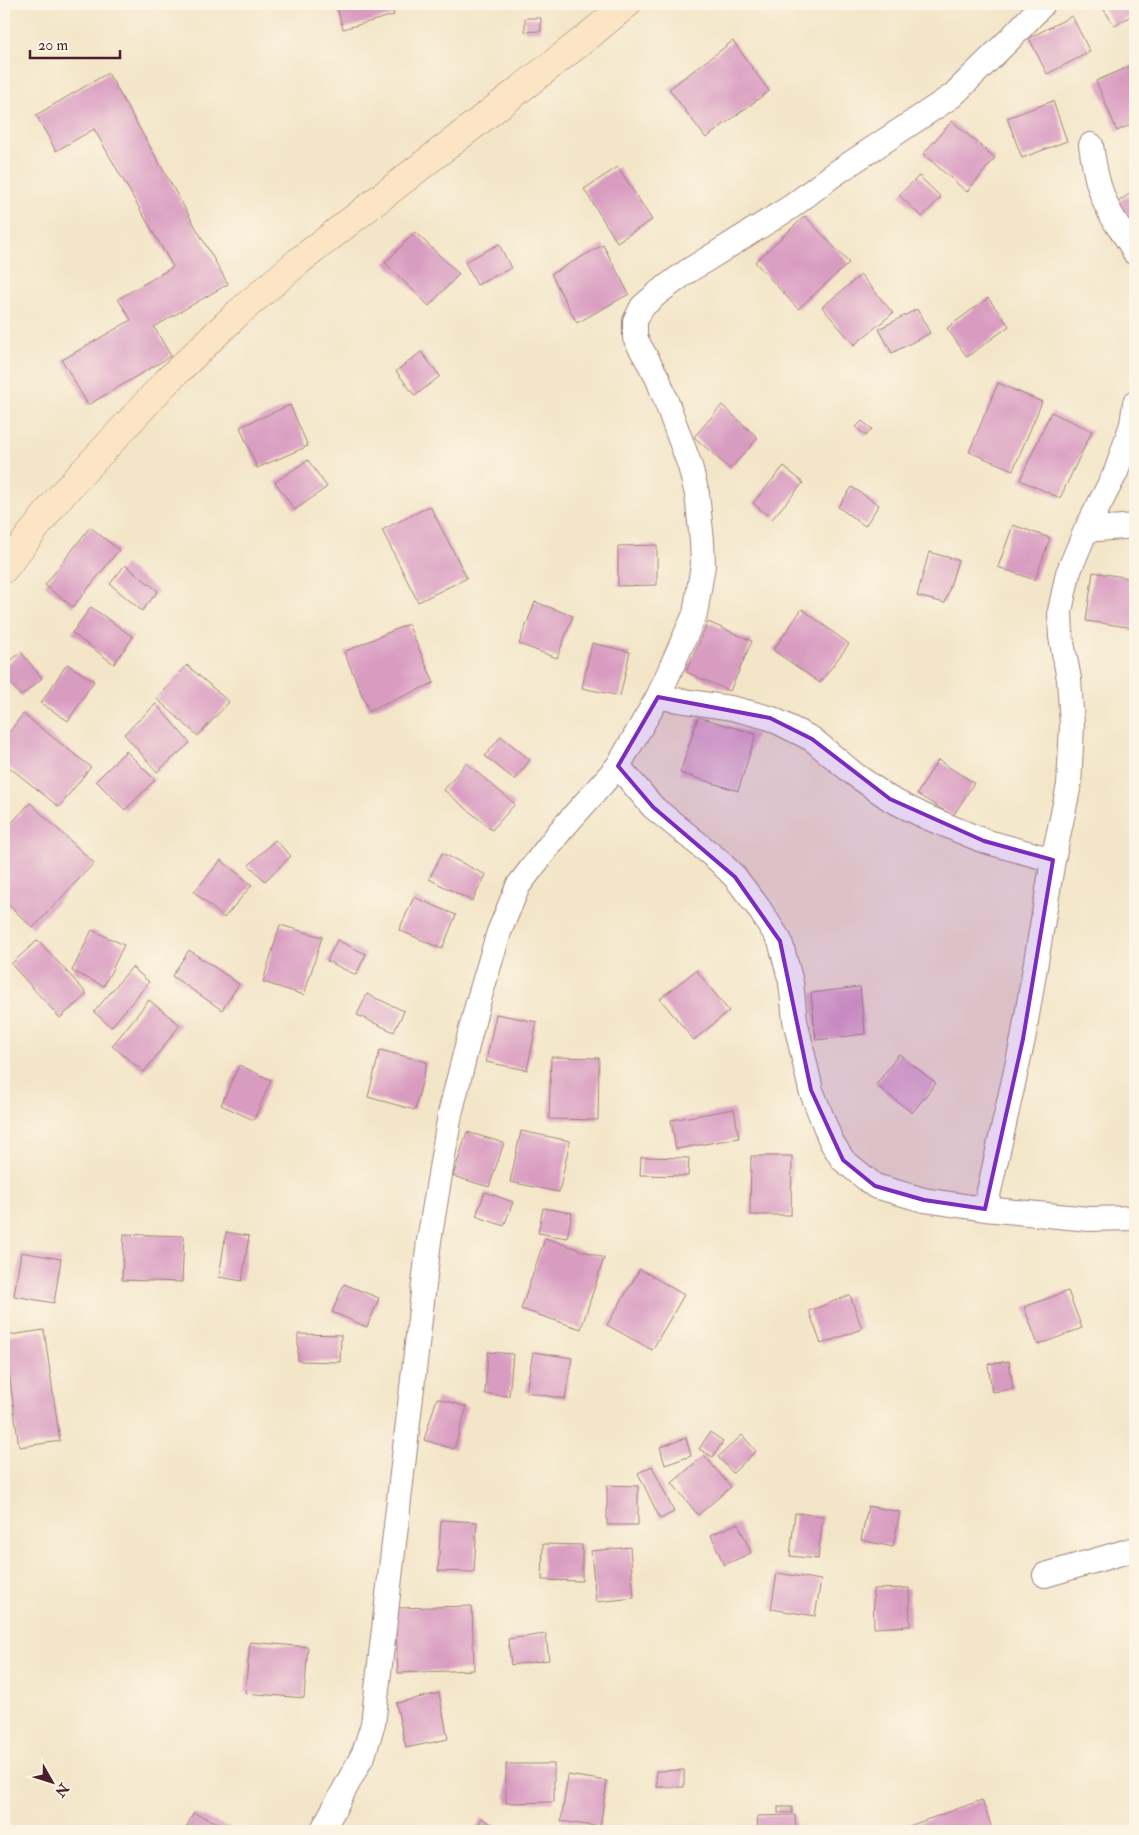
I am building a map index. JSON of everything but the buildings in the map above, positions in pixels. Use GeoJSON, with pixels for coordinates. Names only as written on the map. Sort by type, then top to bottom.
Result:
{"type":"FeatureCollection","features":[{"type":"Feature","properties":{"kind":"street"},"geometry":{"type":"LineString","coordinates":[[322,1831],[364,1754],[373,1724],[429,1242],[450,1114],[477,1006],[499,932],[518,886],[561,830],[618,766],[658,697],[695,614],[703,565],[697,494],[690,466],[658,379],[635,338],[635,321],[642,307],[688,271],[791,207],[833,175],[952,96],[1012,37],[1042,4]]}},
{"type":"Feature","properties":{"kind":"street"},"geometry":{"type":"LineString","coordinates":[[4,569],[58,499],[166,382],[238,313],[299,261],[579,44],[616,7]]}},
{"type":"Feature","properties":{"kind":"street"},"geometry":{"type":"LineString","coordinates":[[1091,144],[1096,178],[1106,204],[1135,253]]}},
{"type":"Feature","properties":{"kind":"street"},"geometry":{"type":"LineString","coordinates":[[985,1209],[1023,1039],[1053,860],[1068,785],[1072,726],[1069,679],[1061,637],[1060,612],[1068,573],[1086,530],[1116,472],[1132,424],[1135,403]]}},
{"type":"Feature","properties":{"kind":"street"},"geometry":{"type":"LineString","coordinates":[[1086,530],[1135,526]]}},
{"type":"Feature","properties":{"kind":"street"},"geometry":{"type":"LineString","coordinates":[[658,697],[731,708],[770,718],[812,739],[854,774],[890,799],[926,817],[984,840],[1053,860]]}},
{"type":"Feature","properties":{"kind":"street"},"geometry":{"type":"LineString","coordinates":[[618,766],[653,807],[718,860],[735,877],[758,907],[780,941],[791,982],[794,1020],[811,1090],[831,1141],[843,1160],[875,1186],[924,1200],[985,1209],[1089,1219],[1135,1218]]}},
{"type":"Feature","properties":{"kind":"street"},"geometry":{"type":"LineString","coordinates":[[1045,1575],[1135,1549]]}},
{"type":"Feature","properties":{"kind":"highlighted area"},"geometry":{"type":"Polygon","coordinates":[[[658,697],[770,718],[812,739],[890,799],[984,841],[1053,860],[1023,1039],[985,1209],[924,1200],[875,1186],[843,1160],[811,1090],[780,941],[735,877],[653,807],[618,766],[658,697]]]}}]}
